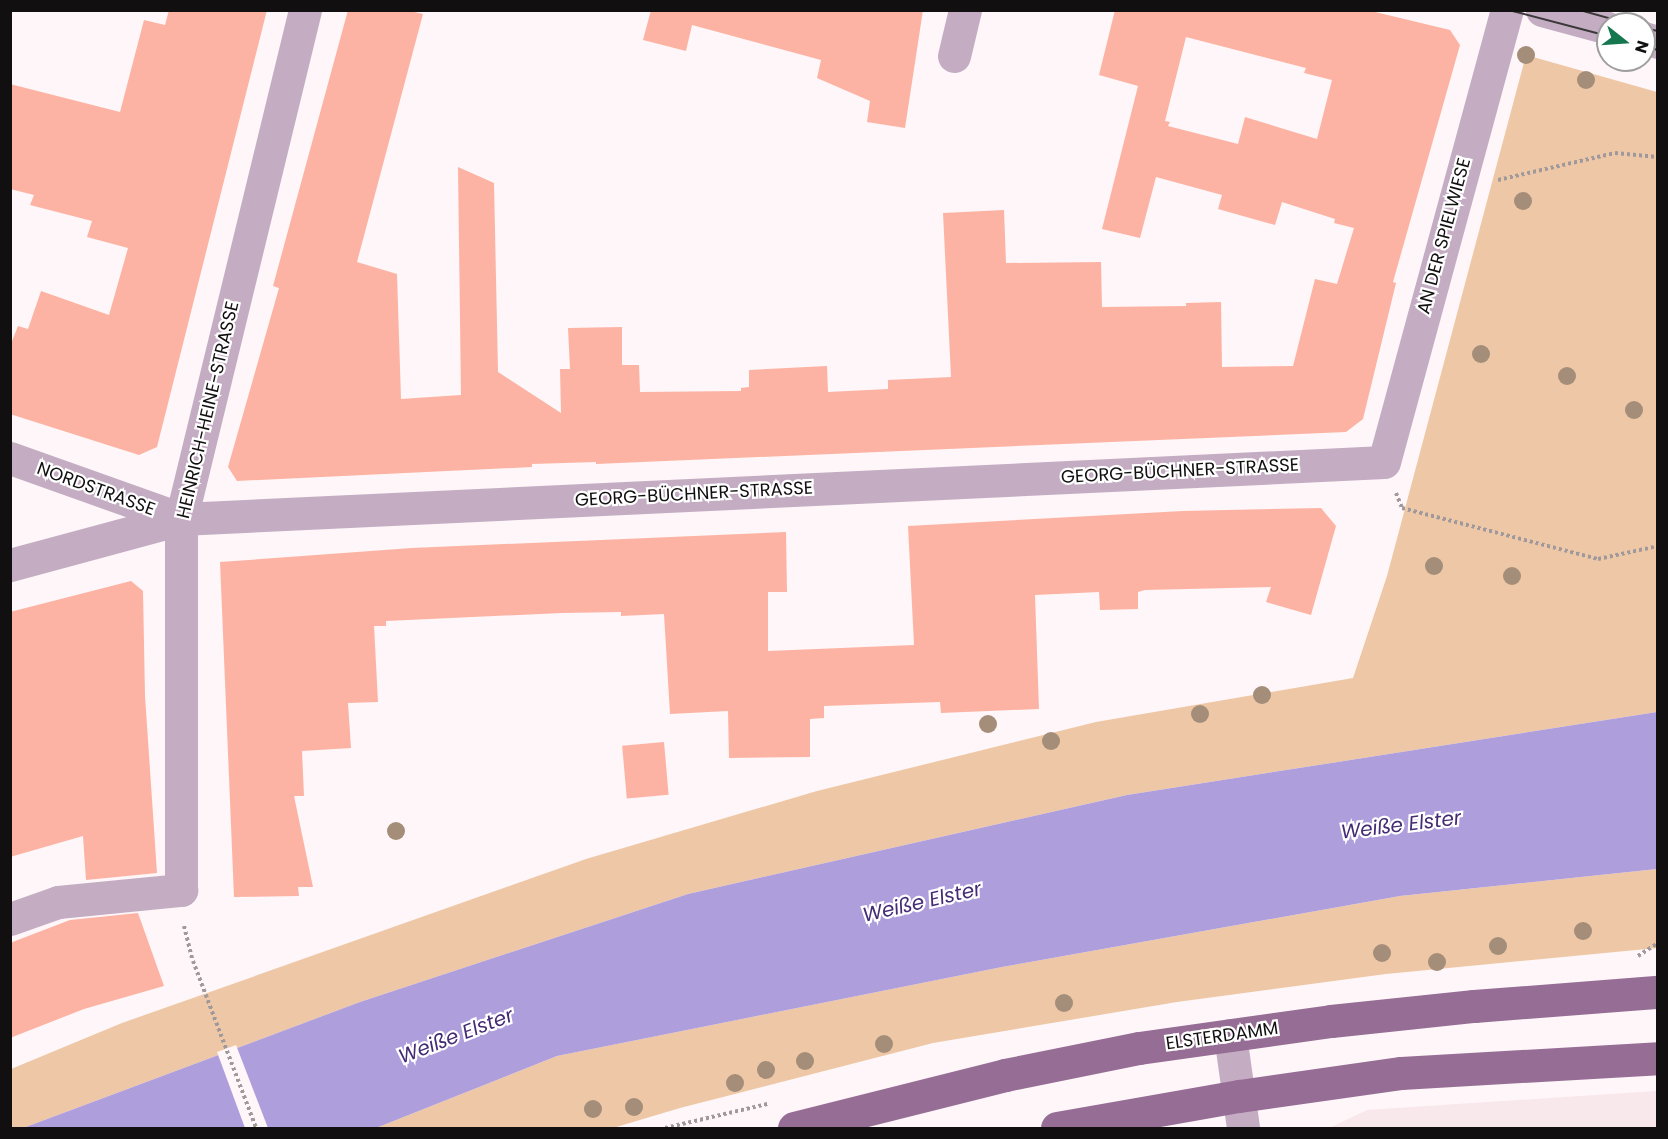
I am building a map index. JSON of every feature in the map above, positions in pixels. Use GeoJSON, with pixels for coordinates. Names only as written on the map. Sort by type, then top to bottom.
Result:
{"type":"FeatureCollection","features":[{"type":"Feature","properties":{"kind":"main road","name":"ELSTERDAMM"},"geometry":{"type":"LineString","coordinates":[[794,1128],[1005,1075],[1139,1048],[1474,1006],[1658,992]]}},
{"type":"Feature","properties":{"kind":"main road"},"geometry":{"type":"LineString","coordinates":[[1057,1128],[1239,1096],[1401,1073],[1658,1058]]}},
{"type":"Feature","properties":{"kind":"street","name":"HEINRICH-HEINE-STRASSE"},"geometry":{"type":"LineString","coordinates":[[10,919],[58,902],[181,890],[181,519],[305,10]]}},
{"type":"Feature","properties":{"kind":"street"},"geometry":{"type":"LineString","coordinates":[[954,56],[965,10]]}},
{"type":"Feature","properties":{"kind":"street","name":"AN DER SPIELWIESE"},"geometry":{"type":"LineString","coordinates":[[1384,462],[1456,190],[1507,10]]}},
{"type":"Feature","properties":{"kind":"street"},"geometry":{"type":"LineString","coordinates":[[1542,10],[1596,25]]}},
{"type":"Feature","properties":{"kind":"street","name":"NORDSTRASSE"},"geometry":{"type":"LineString","coordinates":[[10,458],[181,519]]}},
{"type":"Feature","properties":{"kind":"street","name":"GEORG-BÜCHNER-STRASSE"},"geometry":{"type":"LineString","coordinates":[[10,565],[181,519],[1384,462]]}},
{"type":"Feature","properties":{"kind":"street"},"geometry":{"type":"LineString","coordinates":[[1230,1035],[1243,1128]]}},
{"type":"Feature","properties":{"kind":"path"},"geometry":{"type":"LineString","coordinates":[[1456,190],[1615,153],[1658,157]]}},
{"type":"Feature","properties":{"kind":"path"},"geometry":{"type":"LineString","coordinates":[[1384,462],[1402,508],[1598,559],[1658,546]]}},
{"type":"Feature","properties":{"kind":"path"},"geometry":{"type":"LineString","coordinates":[[193,961],[256,1128]]}},
{"type":"Feature","properties":{"kind":"shaded area"},"geometry":{"type":"Polygon","coordinates":[[[1526,55],[1657,92],[1657,712],[1127,795],[688,894],[360,1002],[23,1128],[11,1128],[11,1069],[122,1023],[586,859],[817,791],[1096,722],[1353,678],[1387,576],[1526,55]]]}},
{"type":"Feature","properties":{"kind":"shaded area"},"geometry":{"type":"Polygon","coordinates":[[[1657,869],[1657,948],[1386,974],[1177,1002],[933,1043],[680,1108],[613,1128],[376,1128],[557,1056],[1002,967],[1400,896],[1657,869]]]}},
{"type":"Feature","properties":{"kind":"shaded area"},"geometry":{"type":"Polygon","coordinates":[[[1657,1091],[1657,1128],[1329,1128],[1367,1110],[1657,1091]]]}},
{"type":"Feature","properties":{"kind":"water","name":"Weiße Elster"},"geometry":{"type":"Polygon","coordinates":[[[1657,712],[1657,869],[1400,896],[1002,967],[557,1056],[376,1128],[23,1128],[360,1002],[688,894],[1127,795],[1657,712]]]}},
{"type":"Feature","properties":{"kind":"pier"},"geometry":{"type":"Polygon","coordinates":[[[236,1045],[268,1128],[245,1128],[217,1052],[236,1045]]]}},
{"type":"Feature","properties":{"kind":"building"},"geometry":{"type":"Polygon","coordinates":[[[169,10],[267,10],[157,447],[139,455],[10,414],[10,346],[18,326],[28,329],[41,291],[109,315],[128,248],[87,237],[92,221],[30,205],[34,195],[10,189],[10,84],[120,112],[144,20],[165,25],[169,10]]]}},
{"type":"Feature","properties":{"kind":"building"},"geometry":{"type":"Polygon","coordinates":[[[348,10],[406,10],[423,14],[357,262],[397,274],[401,399],[461,395],[458,167],[494,183],[498,372],[561,413],[560,369],[570,369],[568,328],[622,327],[622,365],[639,365],[640,392],[741,391],[741,388],[749,387],[749,370],[827,366],[828,392],[888,389],[888,380],[951,377],[943,213],[1004,210],[1006,263],[1101,262],[1102,307],[1186,306],[1186,303],[1221,302],[1222,367],[1293,366],[1315,279],[1337,284],[1354,228],[1334,223],[1335,219],[1282,202],[1275,225],[1218,209],[1222,195],[1156,177],[1140,238],[1102,229],[1138,86],[1099,75],[1115,10],[1367,10],[1450,30],[1460,45],[1393,282],[1396,283],[1363,419],[1346,432],[596,464],[596,462],[532,464],[532,467],[237,481],[228,467],[279,288],[273,286],[348,10]],[[1186,37],[1165,121],[1170,122],[1168,126],[1238,144],[1245,117],[1317,139],[1332,80],[1304,73],[1306,68],[1186,37]]]}},
{"type":"Feature","properties":{"kind":"building"},"geometry":{"type":"Polygon","coordinates":[[[651,10],[923,10],[905,128],[867,122],[870,101],[817,78],[821,60],[692,25],[686,51],[643,40],[651,10]]]}},
{"type":"Feature","properties":{"kind":"building"},"geometry":{"type":"Polygon","coordinates":[[[1321,508],[1336,526],[1311,615],[1266,602],[1271,587],[1145,590],[1138,592],[1138,609],[1100,610],[1099,592],[1035,595],[1039,709],[941,713],[940,702],[824,706],[824,718],[810,719],[810,757],[729,758],[728,711],[670,714],[664,614],[621,616],[621,612],[562,613],[386,621],[386,626],[374,626],[378,702],[348,703],[351,748],[302,751],[304,796],[294,796],[313,887],[298,887],[299,896],[234,897],[220,562],[412,548],[786,532],[787,592],[768,592],[768,651],[914,645],[908,526],[1183,511],[1321,508]]]}},
{"type":"Feature","properties":{"kind":"building"},"geometry":{"type":"Polygon","coordinates":[[[131,581],[143,591],[145,696],[157,873],[86,880],[83,836],[10,857],[10,612],[131,581]]]}},
{"type":"Feature","properties":{"kind":"building"},"geometry":{"type":"Polygon","coordinates":[[[664,742],[669,795],[627,798],[622,746],[664,742]]]}},
{"type":"Feature","properties":{"kind":"building"},"geometry":{"type":"Polygon","coordinates":[[[138,913],[164,986],[84,1009],[10,1038],[10,943],[70,920],[138,913]]]}},
{"type":"Feature","properties":{"kind":"tram line"},"geometry":{"type":"LineString","coordinates":[[1509,10],[1596,33]]}},
{"type":"Feature","properties":{"kind":"tram line"},"geometry":{"type":"LineString","coordinates":[[1580,10],[1596,14]]}}]}
